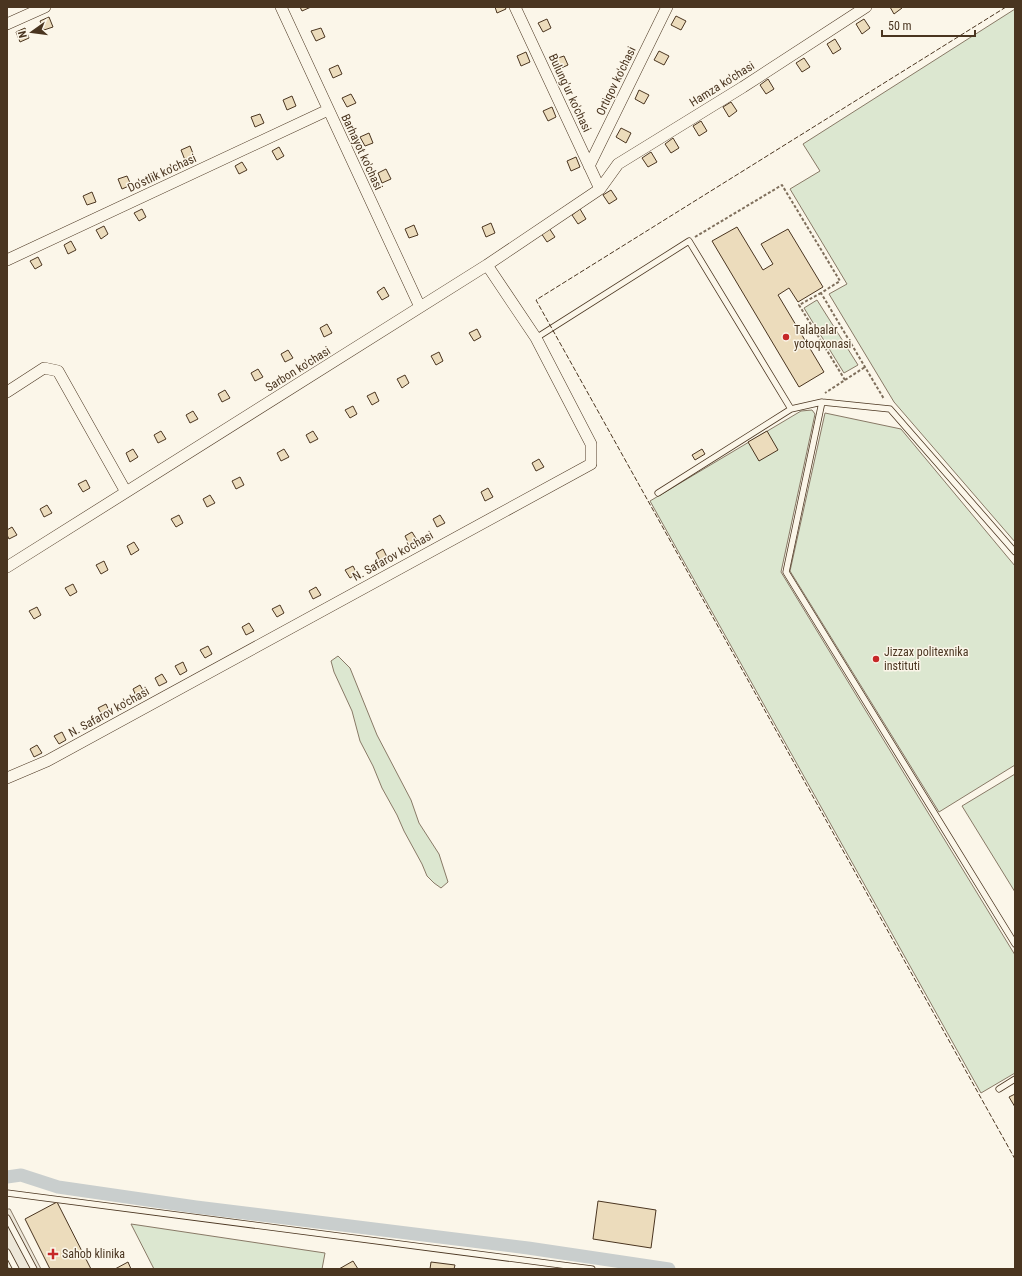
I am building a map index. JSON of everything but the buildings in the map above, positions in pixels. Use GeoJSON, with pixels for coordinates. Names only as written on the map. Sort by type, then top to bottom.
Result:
{"type":"FeatureCollection","features":[{"type":"Feature","properties":{"kind":"street"},"geometry":{"type":"LineString","coordinates":[[7,24],[45,7]]}},
{"type":"Feature","properties":{"kind":"street","name":"Barhayot ko'chasi"},"geometry":{"type":"LineString","coordinates":[[281,7],[420,307]]}},
{"type":"Feature","properties":{"kind":"street","name":"Bulung'ur ko'chasi"},"geometry":{"type":"LineString","coordinates":[[515,7],[600,189]]}},
{"type":"Feature","properties":{"kind":"street","name":"Ortiqov ko'chasi"},"geometry":{"type":"LineString","coordinates":[[589,166],[667,7]]}},
{"type":"Feature","properties":{"kind":"street","name":"Hamza ko'chasi"},"geometry":{"type":"LineString","coordinates":[[600,189],[618,164],[743,87],[866,7]]}},
{"type":"Feature","properties":{"kind":"street","name":"Do'stlik ko'chasi"},"geometry":{"type":"LineString","coordinates":[[7,260],[328,110]]}},
{"type":"Feature","properties":{"kind":"street","name":"Sarbon ko'chasi"},"geometry":{"type":"LineString","coordinates":[[7,567],[487,265],[600,189]]}},
{"type":"Feature","properties":{"kind":"street","name":"N. Safarov ko'chasi"},"geometry":{"type":"LineString","coordinates":[[7,778],[46,761],[591,464],[591,444],[536,338],[487,265]]}},
{"type":"Feature","properties":{"kind":"street"},"geometry":{"type":"LineString","coordinates":[[7,392],[44,368],[58,371],[126,492]]}},
{"type":"Feature","properties":{"kind":"lane"},"geometry":{"type":"LineString","coordinates":[[536,338],[689,241],[791,409]]}},
{"type":"Feature","properties":{"kind":"lane"},"geometry":{"type":"LineString","coordinates":[[822,402],[786,572],[1015,944]]}},
{"type":"Feature","properties":{"kind":"lane"},"geometry":{"type":"LineString","coordinates":[[658,493],[791,409],[822,402],[890,409],[1015,552]]}},
{"type":"Feature","properties":{"kind":"lane"},"geometry":{"type":"LineString","coordinates":[[999,1089],[1015,1079]]}},
{"type":"Feature","properties":{"kind":"lane"},"geometry":{"type":"LineString","coordinates":[[7,1192],[592,1269]]}},
{"type":"Feature","properties":{"kind":"lane"},"geometry":{"type":"LineString","coordinates":[[7,1218],[34,1269]]}},
{"type":"Feature","properties":{"kind":"lane"},"geometry":{"type":"LineString","coordinates":[[7,1252],[16,1269]]}},
{"type":"Feature","properties":{"kind":"path"},"geometry":{"type":"LineString","coordinates":[[689,241],[782,185],[840,281],[799,305],[845,380]]}},
{"type":"Feature","properties":{"kind":"path"},"geometry":{"type":"LineString","coordinates":[[821,293],[890,409]]}},
{"type":"Feature","properties":{"kind":"path"},"geometry":{"type":"LineString","coordinates":[[822,402],[821,395],[865,368]]}},
{"type":"Feature","properties":{"kind":"green space"},"geometry":{"type":"Polygon","coordinates":[[[1015,9],[1015,542],[894,402],[829,294],[847,284],[790,189],[820,171],[803,144],[1015,9]]]}},
{"type":"Feature","properties":{"kind":"green space"},"geometry":{"type":"Polygon","coordinates":[[[817,300],[858,365],[844,373],[804,308],[817,300]]]}},
{"type":"Feature","properties":{"kind":"green space"},"geometry":{"type":"Polygon","coordinates":[[[812,410],[815,414],[781,572],[1015,955],[1015,1073],[981,1093],[650,501],[801,411],[812,410]]]}},
{"type":"Feature","properties":{"kind":"green space"},"geometry":{"type":"Polygon","coordinates":[[[825,413],[901,429],[1015,566],[1015,765],[939,812],[790,571],[825,413]]]}},
{"type":"Feature","properties":{"kind":"green space"},"geometry":{"type":"Polygon","coordinates":[[[338,656],[350,668],[377,735],[411,800],[419,823],[439,854],[448,882],[441,888],[427,876],[360,741],[352,711],[334,672],[331,661],[338,656]]]}},
{"type":"Feature","properties":{"kind":"green space"},"geometry":{"type":"Polygon","coordinates":[[[1015,774],[1015,892],[962,806],[1015,774]]]}},
{"type":"Feature","properties":{"kind":"green space"},"geometry":{"type":"Polygon","coordinates":[[[131,1224],[325,1253],[322,1269],[154,1269],[131,1224]]]}},
{"type":"Feature","properties":{"kind":"shaded area"},"geometry":{"type":"Polygon","coordinates":[[[7,1209],[10,1209],[41,1269],[9,1269],[7,1266],[7,1209]]]}},
{"type":"Feature","properties":{"kind":"waterway"},"geometry":{"type":"LineString","coordinates":[[7,1177],[21,1175],[58,1187],[196,1207],[528,1248],[669,1269]]}},
{"type":"Feature","properties":{"kind":"fence"},"geometry":{"type":"LineString","coordinates":[[1006,7],[536,300],[1015,1159]]}},
{"type":"Feature","properties":{"kind":"place","name":"Talabalar yotoqxonasi"},"geometry":{"type":"Point","coordinates":[786,337]}},
{"type":"Feature","properties":{"kind":"place","name":"Jizzax politexnika instituti"},"geometry":{"type":"Point","coordinates":[876,659]}},
{"type":"Feature","properties":{"kind":"place","name":"Sahob klinika"},"geometry":{"type":"Point","coordinates":[53,1254]}}]}
